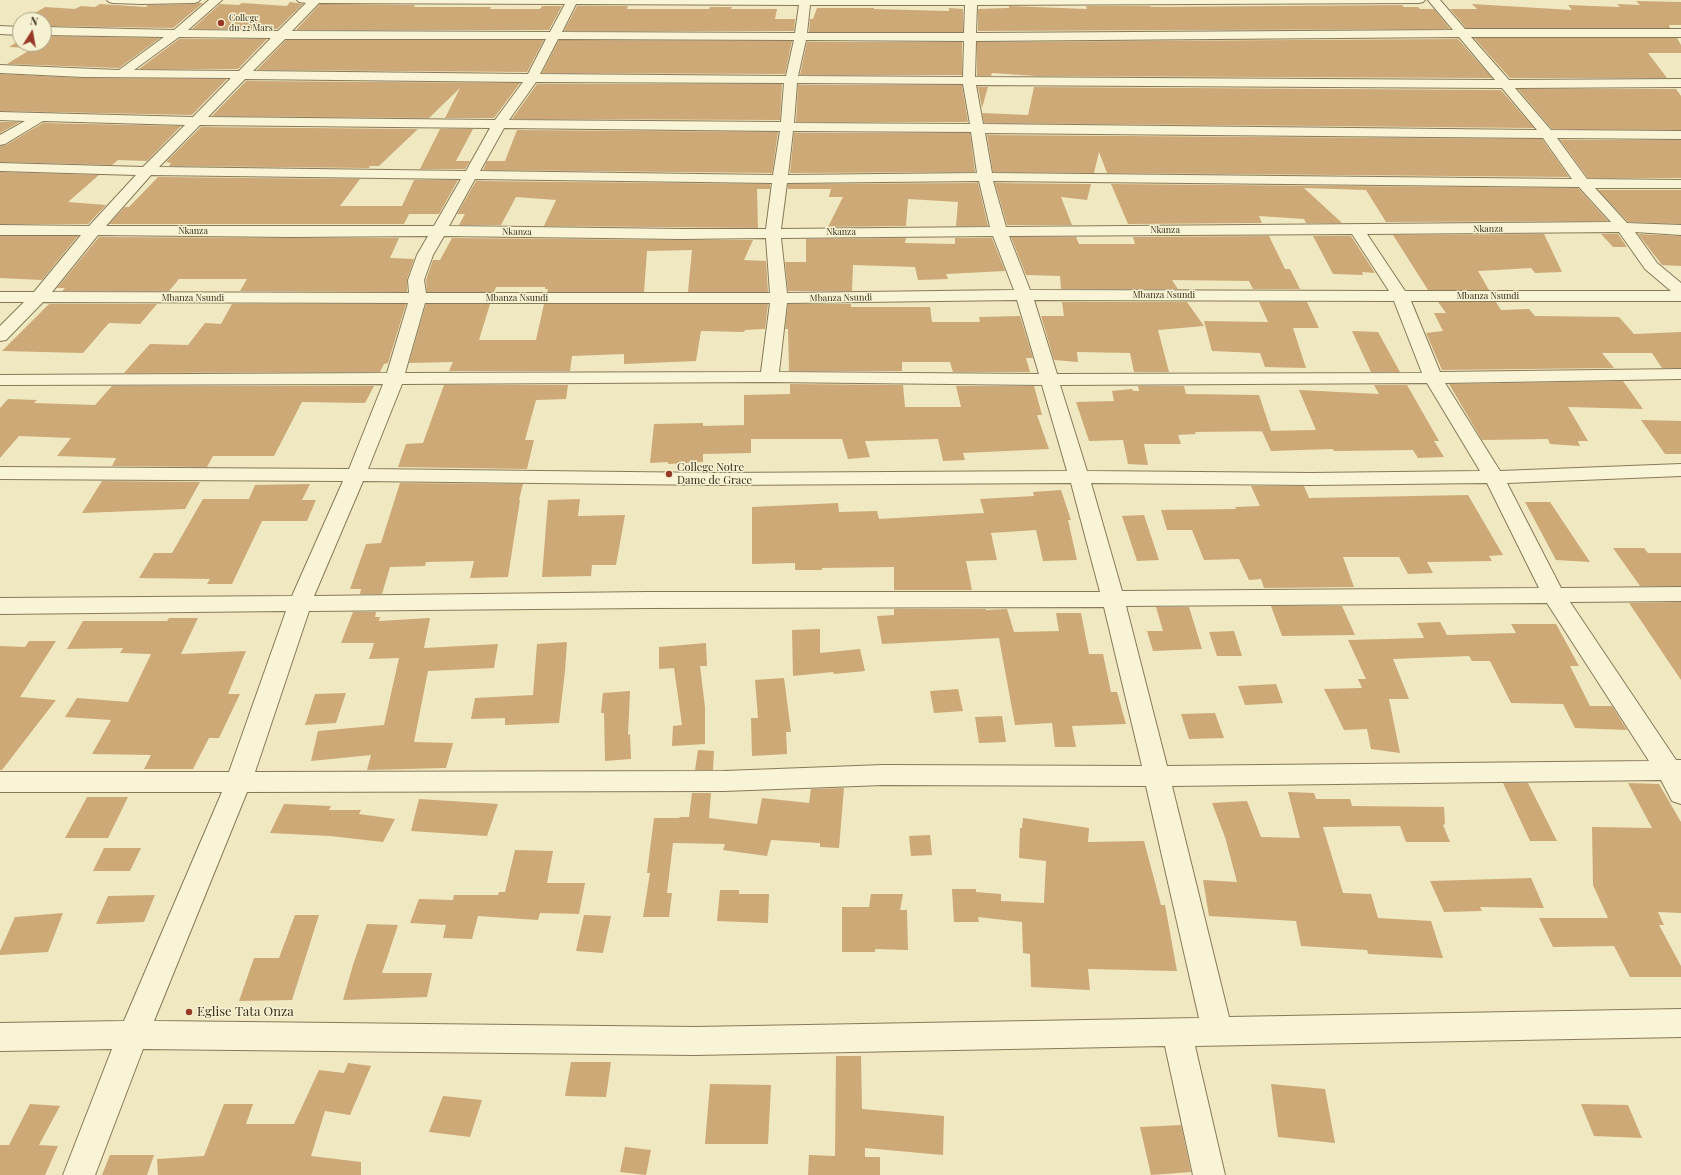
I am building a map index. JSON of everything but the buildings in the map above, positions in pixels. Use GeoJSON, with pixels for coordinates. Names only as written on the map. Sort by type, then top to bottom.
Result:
{"type":"FeatureCollection","features":[{"type":"Feature","properties":{"kind":"street"},"geometry":{"type":"LineString","coordinates":[[113,0],[194,0]]}},
{"type":"Feature","properties":{"kind":"street"},"geometry":{"type":"LineString","coordinates":[[122,73],[177,33],[216,0]]}},
{"type":"Feature","properties":{"kind":"street"},"geometry":{"type":"LineString","coordinates":[[303,0],[1140,2],[1419,0]]}},
{"type":"Feature","properties":{"kind":"street"},"geometry":{"type":"LineString","coordinates":[[0,336],[39,297],[94,230],[147,172],[316,0]]}},
{"type":"Feature","properties":{"kind":"street"},"geometry":{"type":"LineString","coordinates":[[79,1175],[133,1035],[238,783],[300,603],[356,475],[395,378],[418,298],[416,280],[425,255],[500,123],[532,78],[573,0]]}},
{"type":"Feature","properties":{"kind":"street"},"geometry":{"type":"LineString","coordinates":[[769,377],[779,298],[773,233],[787,127],[791,80],[800,36],[805,0]]}},
{"type":"Feature","properties":{"kind":"street"},"geometry":{"type":"LineString","coordinates":[[1434,0],[1546,132],[1582,182],[1623,228],[1651,266],[1681,291]]}},
{"type":"Feature","properties":{"kind":"street"},"geometry":{"type":"LineString","coordinates":[[971,1],[969,80],[985,177],[999,231],[1024,295],[1079,478],[1113,599],[1157,776],[1217,1032]]}},
{"type":"Feature","properties":{"kind":"street"},"geometry":{"type":"LineString","coordinates":[[0,30],[12,30]]}},
{"type":"Feature","properties":{"kind":"street"},"geometry":{"type":"LineString","coordinates":[[52,31],[282,35],[553,37],[800,36],[969,38],[1463,33],[1681,33]]}},
{"type":"Feature","properties":{"kind":"street"},"geometry":{"type":"LineString","coordinates":[[0,69],[122,73],[532,78],[1679,84]]}},
{"type":"Feature","properties":{"kind":"street"},"geometry":{"type":"LineString","coordinates":[[0,116],[198,121],[976,129],[1546,132],[1681,135]]}},
{"type":"Feature","properties":{"kind":"street"},"geometry":{"type":"LineString","coordinates":[[0,141],[39,118]]}},
{"type":"Feature","properties":{"kind":"street"},"geometry":{"type":"LineString","coordinates":[[0,167],[147,172],[780,179],[985,177],[1681,184]]}},
{"type":"Feature","properties":{"kind":"street","name":"Nkanza"},"geometry":{"type":"LineString","coordinates":[[0,230],[439,231],[682,234],[1623,228],[1681,230]]}},
{"type":"Feature","properties":{"kind":"street"},"geometry":{"type":"LineString","coordinates":[[1357,230],[1400,295],[1433,378],[1494,477],[1554,596],[1675,770],[1681,794]]}},
{"type":"Feature","properties":{"kind":"street","name":"Mbanza Nsundi"},"geometry":{"type":"LineString","coordinates":[[0,297],[779,298],[1024,295],[1681,296]]}},
{"type":"Feature","properties":{"kind":"street"},"geometry":{"type":"LineString","coordinates":[[0,380],[769,377],[1092,380],[1433,378],[1681,374]]}},
{"type":"Feature","properties":{"kind":"street"},"geometry":{"type":"LineString","coordinates":[[0,473],[714,479],[1311,478],[1494,477],[1681,470]]}},
{"type":"Feature","properties":{"kind":"street"},"geometry":{"type":"LineString","coordinates":[[0,606],[647,600],[1113,599],[1681,594]]}},
{"type":"Feature","properties":{"kind":"street"},"geometry":{"type":"LineString","coordinates":[[0,782],[238,783],[724,781],[883,775],[1157,776],[1675,770]]}},
{"type":"Feature","properties":{"kind":"street"},"geometry":{"type":"LineString","coordinates":[[0,1037],[133,1035],[695,1041],[1681,1023]]}},
{"type":"Feature","properties":{"kind":"street"},"geometry":{"type":"LineString","coordinates":[[1177,1033],[1209,1175]]}},
{"type":"Feature","properties":{"kind":"place","name":"College du 22 Mars"},"geometry":{"type":"Point","coordinates":[221,23]}},
{"type":"Feature","properties":{"kind":"place","name":"College Notre Dame de Grace"},"geometry":{"type":"Point","coordinates":[669,474]}},
{"type":"Feature","properties":{"kind":"place","name":"Eglise Tata Onza"},"geometry":{"type":"Point","coordinates":[189,1012]}}]}
